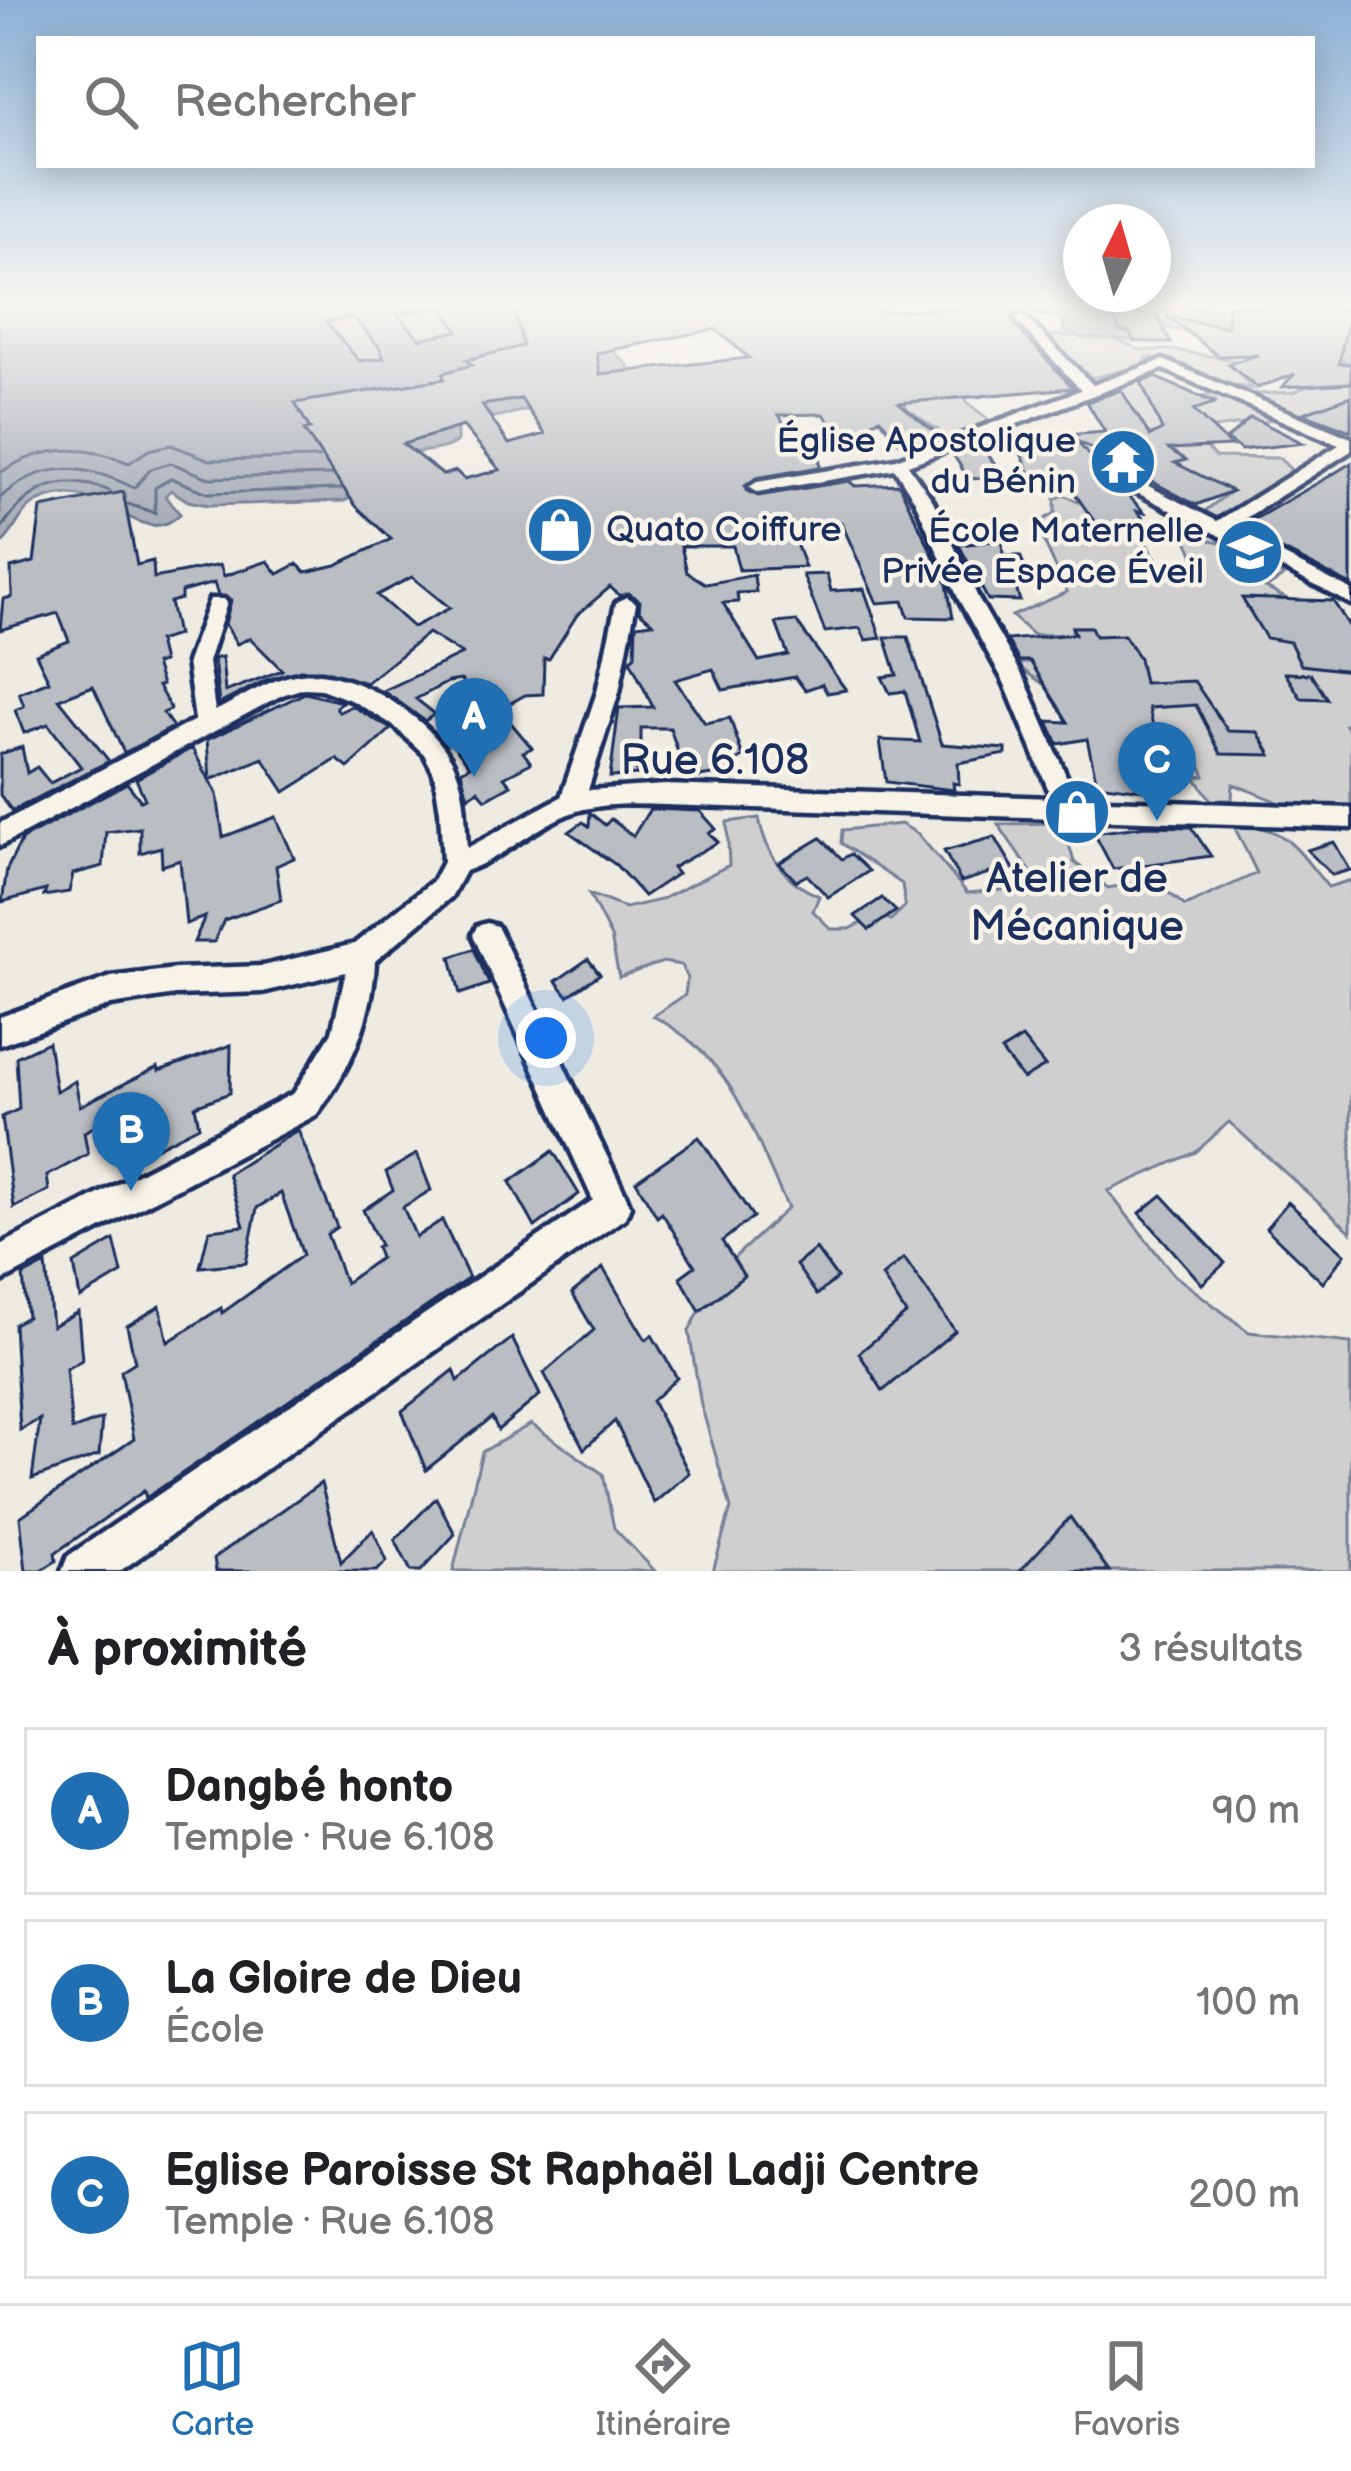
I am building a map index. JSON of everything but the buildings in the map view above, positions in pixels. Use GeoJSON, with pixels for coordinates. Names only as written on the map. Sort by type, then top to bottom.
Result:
{"type":"FeatureCollection","features":[{"type":"Feature","properties":{"kind":"street"},"geometry":{"type":"LineString","coordinates":[[1078,378],[1090,391]]}},
{"type":"Feature","properties":{"kind":"street"},"geometry":{"type":"LineString","coordinates":[[757,487],[899,463],[1124,378]]}},
{"type":"Feature","properties":{"kind":"street"},"geometry":{"type":"LineString","coordinates":[[1197,378],[1351,444]]}},
{"type":"Feature","properties":{"kind":"street"},"geometry":{"type":"LineString","coordinates":[[1216,529],[1351,444]]}},
{"type":"Feature","properties":{"kind":"street"},"geometry":{"type":"LineString","coordinates":[[899,463],[914,482],[969,600],[1015,682],[1067,806]]}},
{"type":"Feature","properties":{"kind":"street"},"geometry":{"type":"LineString","coordinates":[[1106,470],[1351,598]]}},
{"type":"Feature","properties":{"kind":"street"},"geometry":{"type":"LineString","coordinates":[[207,723],[194,672],[196,652],[217,603]]}},
{"type":"Feature","properties":{"kind":"street"},"geometry":{"type":"LineString","coordinates":[[571,803],[608,692],[626,603]]}},
{"type":"Feature","properties":{"kind":"street"},"geometry":{"type":"LineString","coordinates":[[0,836],[95,779],[295,682],[309,680],[382,706],[434,750],[442,764],[456,862]]}},
{"type":"Feature","properties":{"kind":"street","name":"Rue 6.108"},"geometry":{"type":"LineString","coordinates":[[0,1031],[111,991],[175,982],[263,979],[361,955],[442,889],[456,862],[488,854],[571,803],[665,794],[1351,818]]}},
{"type":"Feature","properties":{"kind":"street"},"geometry":{"type":"LineString","coordinates":[[83,1571],[614,1206],[487,935]]}},
{"type":"Feature","properties":{"kind":"street"},"geometry":{"type":"LineString","coordinates":[[0,1264],[305,1104],[337,1056],[360,985],[361,955]]}},
{"type":"Feature","properties":{"kind":"shaded area"},"geometry":{"type":"Polygon","coordinates":[[[949,378],[1045,378],[983,388],[981,397],[965,396],[967,403],[993,423],[949,438],[907,409],[904,401],[949,378]]]}},
{"type":"Feature","properties":{"kind":"shaded area"},"geometry":{"type":"Polygon","coordinates":[[[1139,378],[1158,394],[1208,405],[1215,401],[1204,396],[1214,393],[1270,419],[1263,423],[1250,418],[1243,424],[1192,431],[1215,457],[1279,458],[1297,476],[1262,496],[1279,505],[1234,530],[1214,524],[1205,511],[1231,491],[1183,467],[1177,462],[1185,459],[1174,452],[1163,455],[1109,396],[1096,389],[1101,381],[1139,378]]]}},
{"type":"Feature","properties":{"kind":"shaded area"},"geometry":{"type":"Polygon","coordinates":[[[1206,378],[1243,378],[1252,389],[1206,378]]]}},
{"type":"Feature","properties":{"kind":"shaded area"},"geometry":{"type":"Polygon","coordinates":[[[1325,378],[1351,378],[1351,422],[1266,406],[1253,402],[1249,394],[1294,392],[1325,378]]]}},
{"type":"Feature","properties":{"kind":"shaded area"},"geometry":{"type":"Polygon","coordinates":[[[1064,495],[1081,503],[1119,503],[1160,564],[1178,568],[1197,563],[1186,538],[1226,544],[1284,576],[1266,588],[1287,599],[1294,610],[1341,613],[1351,671],[1351,724],[1345,725],[1351,734],[1351,812],[1306,813],[1233,784],[1232,800],[1211,800],[1195,777],[1205,776],[1200,765],[1174,764],[1152,732],[1143,677],[1046,686],[1015,664],[1104,654],[1091,627],[1072,627],[1072,634],[1033,635],[1012,616],[1067,592],[1036,524],[1055,513],[1055,499],[1064,495]]]}},
{"type":"Feature","properties":{"kind":"shaded area"},"geometry":{"type":"Polygon","coordinates":[[[759,818],[778,865],[819,896],[813,911],[831,929],[850,929],[879,914],[891,920],[905,906],[902,884],[841,843],[842,830],[901,824],[918,834],[967,893],[1023,888],[1035,878],[998,824],[1063,823],[1074,862],[1108,888],[1135,883],[1146,874],[1185,906],[1257,873],[1233,824],[1279,835],[1328,887],[1351,880],[1351,1232],[1229,1122],[1196,1152],[1108,1191],[1174,1275],[1249,1332],[1351,1343],[1351,1571],[713,1571],[731,1508],[701,1405],[689,1331],[722,1269],[788,1208],[722,1075],[704,1053],[653,1016],[685,995],[687,978],[681,965],[663,962],[619,977],[611,937],[589,894],[625,908],[660,900],[729,865],[727,822],[759,818]]]}},
{"type":"Feature","properties":{"kind":"shaded area"},"geometry":{"type":"Polygon","coordinates":[[[531,1424],[603,1474],[614,1528],[655,1571],[453,1571],[482,1452],[531,1424]]]}},
{"type":"Feature","properties":{"kind":"water"},"geometry":{"type":"Polygon","coordinates":[[[0,378],[611,378],[532,409],[462,424],[457,427],[457,441],[400,458],[344,501],[208,505],[188,501],[171,490],[165,496],[180,514],[165,524],[150,525],[80,496],[60,495],[31,506],[0,545],[0,378]]]}},
{"type":"Feature","properties":{"kind":"place","name":"Église Apostolique du Bénin"},"geometry":{"type":"Point","coordinates":[1123,462]}},
{"type":"Feature","properties":{"kind":"place","name":"Quato Coiffure"},"geometry":{"type":"Point","coordinates":[560,530]}},
{"type":"Feature","properties":{"kind":"place","name":"École Maternelle Privée Espace Éveil"},"geometry":{"type":"Point","coordinates":[1250,552]}},
{"type":"Feature","properties":{"kind":"place","name":"Dangbé honto"},"geometry":{"type":"Point","coordinates":[474,777]}},
{"type":"Feature","properties":{"kind":"place","name":"Atelier de Mécanique"},"geometry":{"type":"Point","coordinates":[1077,812]}},
{"type":"Feature","properties":{"kind":"place","name":"Eglise Paroisse St Raphaël Ladji Centre"},"geometry":{"type":"Point","coordinates":[1157,821]}},
{"type":"Feature","properties":{"kind":"place","name":"La Gloire de Dieu"},"geometry":{"type":"Point","coordinates":[131,1191]}}]}
